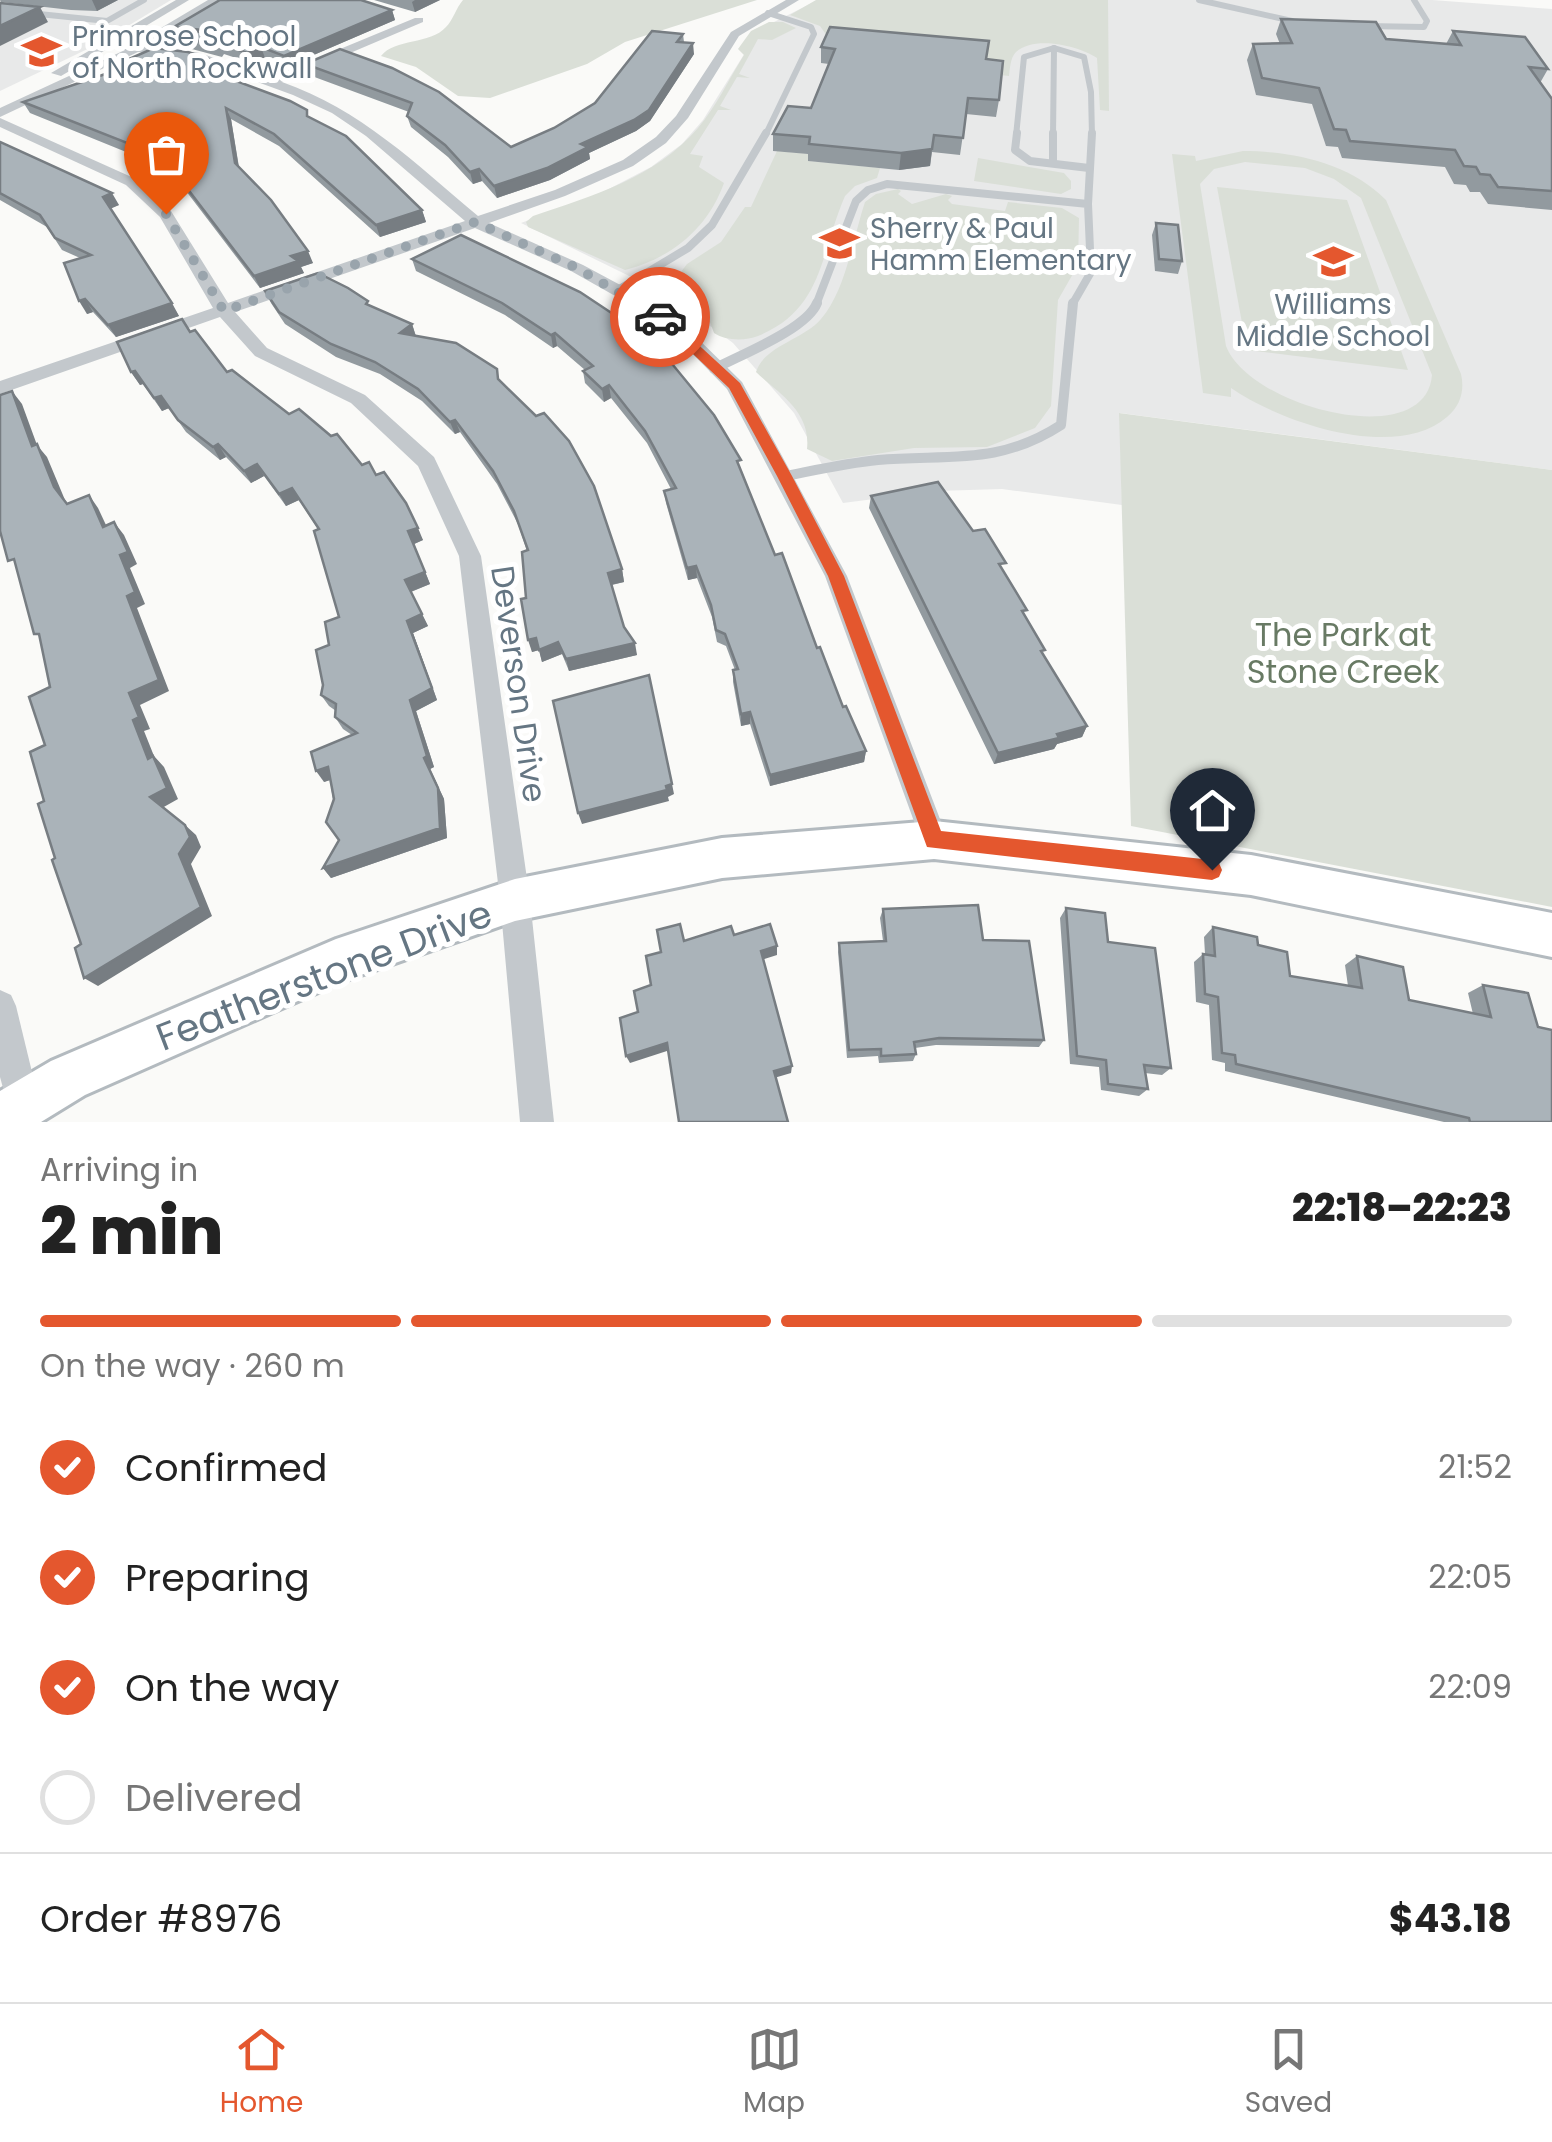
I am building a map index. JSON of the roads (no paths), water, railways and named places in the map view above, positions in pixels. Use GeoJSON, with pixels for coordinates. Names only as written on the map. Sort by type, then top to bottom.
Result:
{"type":"FeatureCollection","features":[{"type":"Feature","properties":{"kind":"street"},"geometry":{"type":"LineString","coordinates":[[0,96],[58,72],[184,0]]}},
{"type":"Feature","properties":{"kind":"street"},"geometry":{"type":"LineString","coordinates":[[0,112],[58,89],[216,0]]}},
{"type":"Feature","properties":{"kind":"street"},"geometry":{"type":"LineString","coordinates":[[0,388],[579,186],[651,148],[676,126],[735,34],[794,0]]}},
{"type":"Feature","properties":{"kind":"street"},"geometry":{"type":"LineString","coordinates":[[271,82],[418,20],[401,15]]}},
{"type":"Feature","properties":{"kind":"street"},"geometry":{"type":"LineString","coordinates":[[108,44],[196,56],[337,110],[371,133],[475,222],[618,290],[684,335],[735,386],[836,576],[934,840]]}},
{"type":"Feature","properties":{"kind":"street","name":"Deverson Drive"},"geometry":{"type":"LineString","coordinates":[[0,122],[131,182],[166,214],[224,311],[261,352],[358,398],[427,462],[470,556],[515,900],[537,1122]]}},
{"type":"Feature","properties":{"kind":"street","name":"Featherstone Drive"},"geometry":{"type":"LineString","coordinates":[[12,1112],[68,1078],[336,962],[515,900],[722,858],[934,840],[1251,875],[1552,935]]}},
{"type":"Feature","properties":{"kind":"street"},"geometry":{"type":"LineString","coordinates":[[0,1006],[12,1112]]}},
{"type":"Feature","properties":{"kind":"lane"},"geometry":{"type":"LineString","coordinates":[[0,10],[107,20],[144,0]]}},
{"type":"Feature","properties":{"kind":"lane"},"geometry":{"type":"LineString","coordinates":[[1199,0],[1267,18],[1303,22]]}},
{"type":"Feature","properties":{"kind":"lane"},"geometry":{"type":"LineString","coordinates":[[1362,26],[1420,29],[1427,22],[1414,0]]}},
{"type":"Feature","properties":{"kind":"lane"},"geometry":{"type":"LineString","coordinates":[[618,290],[696,242],[717,221],[733,192],[814,34],[811,28],[768,13]]}},
{"type":"Feature","properties":{"kind":"lane"},"geometry":{"type":"LineString","coordinates":[[1052,164],[1054,48]]}},
{"type":"Feature","properties":{"kind":"lane"},"geometry":{"type":"LineString","coordinates":[[785,476],[878,459],[1006,454],[1036,445],[1061,426],[1067,395],[1071,306],[1091,272],[1093,256],[1088,204],[1089,168],[1090,74],[1079,53],[1054,48],[1036,50],[1024,57],[1015,150],[1030,161],[1089,168]]}},
{"type":"Feature","properties":{"kind":"lane"},"geometry":{"type":"LineString","coordinates":[[714,369],[797,325],[814,311],[856,201],[868,190],[887,184],[938,187],[1088,204]]}},
{"type":"Feature","properties":{"kind":"place","name":"Primrose School of North Rockwall"},"geometry":{"type":"Point","coordinates":[42,52]}},
{"type":"Feature","properties":{"kind":"place","name":"Sherry & Paul Hamm Elementary"},"geometry":{"type":"Point","coordinates":[840,244]}},
{"type":"Feature","properties":{"kind":"place","name":"Williams Middle School"},"geometry":{"type":"Point","coordinates":[1333,262]}},
{"type":"Feature","properties":{"kind":"park label","name":"The Park at Stone Creek"},"geometry":{"type":"Point","coordinates":[1343,652]}}]}
